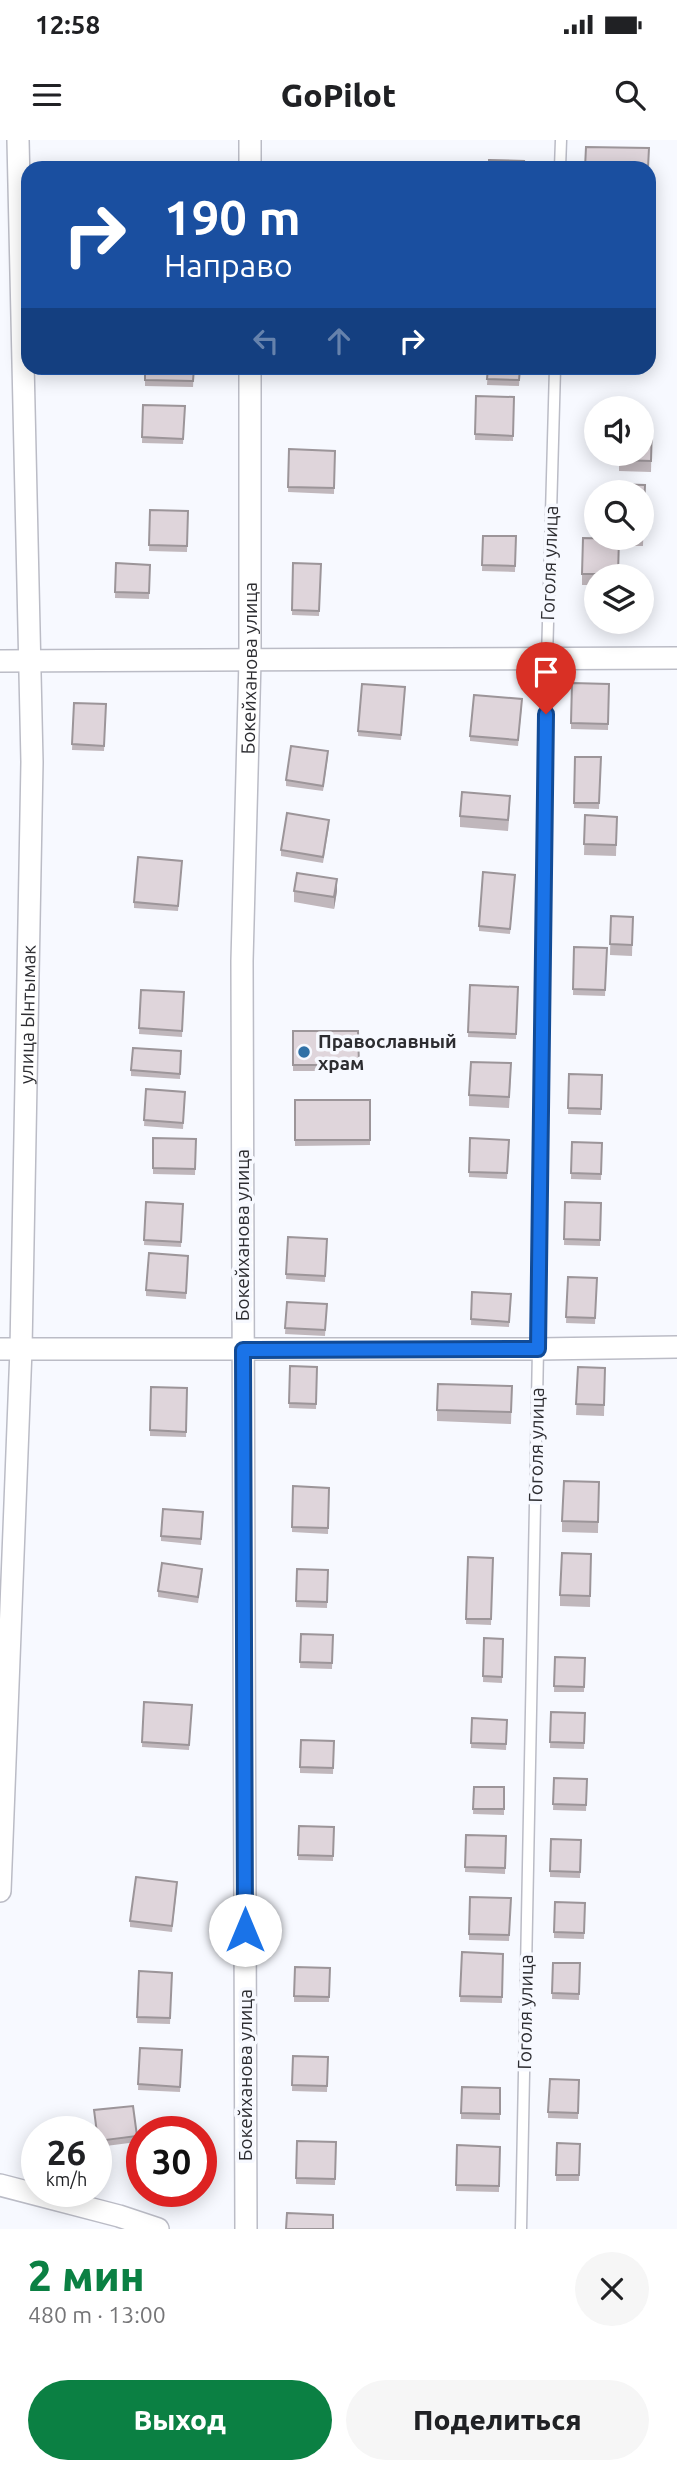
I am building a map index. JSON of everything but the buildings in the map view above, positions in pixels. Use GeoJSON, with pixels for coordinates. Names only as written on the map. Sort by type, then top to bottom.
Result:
{"type":"FeatureCollection","features":[{"type":"Feature","properties":{"kind":"street","name":"улица Ынтымак"},"geometry":{"type":"LineString","coordinates":[[18,140],[21,270]]}},
{"type":"Feature","properties":{"kind":"street"},"geometry":{"type":"LineString","coordinates":[[250,140],[250,161]]}},
{"type":"Feature","properties":{"kind":"street","name":"улица Ынтымак"},"geometry":{"type":"LineString","coordinates":[[0,1891],[10,1349],[32,762],[23,375]]}},
{"type":"Feature","properties":{"kind":"street","name":"Бокейханова улица"},"geometry":{"type":"LineString","coordinates":[[246,2229],[242,961],[250,660],[250,375]]}},
{"type":"Feature","properties":{"kind":"street"},"geometry":{"type":"LineString","coordinates":[[0,661],[677,658]]}},
{"type":"Feature","properties":{"kind":"street"},"geometry":{"type":"LineString","coordinates":[[10,1349],[677,1347]]}},
{"type":"Feature","properties":{"kind":"street"},"geometry":{"type":"LineString","coordinates":[[0,2185],[158,2229]]}},
{"type":"Feature","properties":{"kind":"lane"},"geometry":{"type":"LineString","coordinates":[[560,161],[561,140]]}},
{"type":"Feature","properties":{"kind":"lane","name":"Гоголя улица"},"geometry":{"type":"LineString","coordinates":[[521,2229],[538,1349],[547,659],[555,375]]}},
{"type":"Feature","properties":{"kind":"place","name":"Православный храм"},"geometry":{"type":"Point","coordinates":[304,1052]}},
{"type":"Feature","properties":{"kind":"route"},"geometry":{"type":"LineString","coordinates":[[245,1930],[243,1350],[538,1349],[546,714]]}}]}
